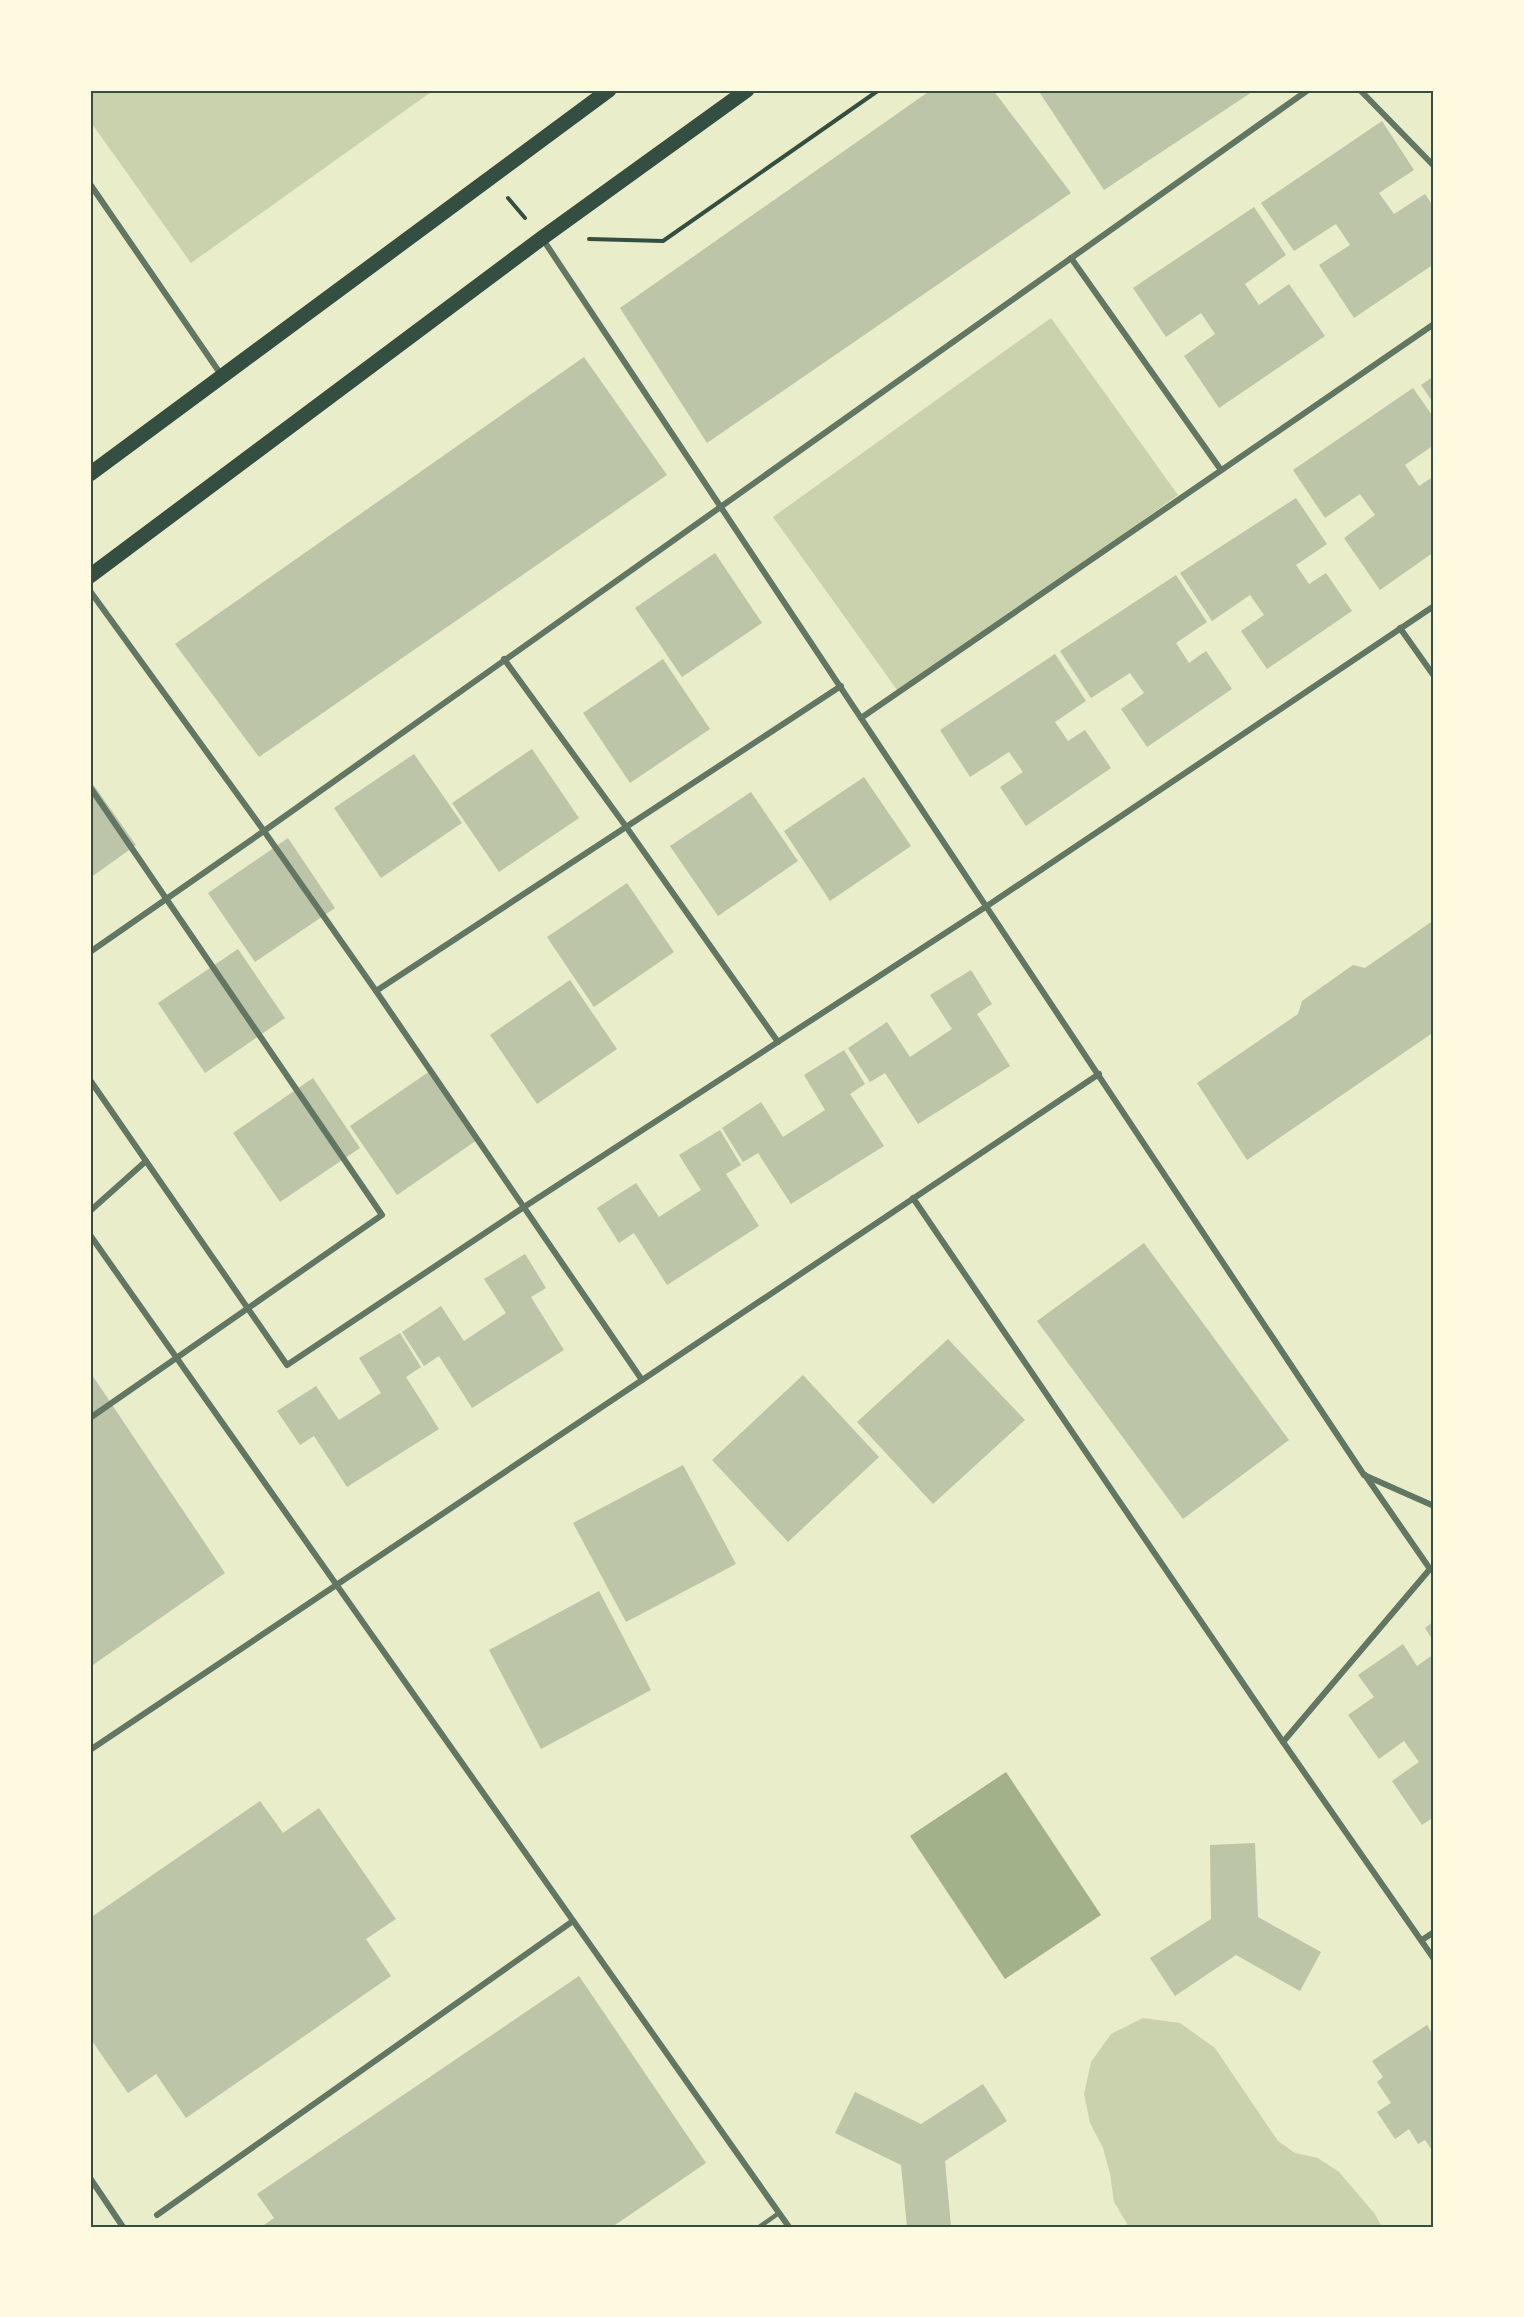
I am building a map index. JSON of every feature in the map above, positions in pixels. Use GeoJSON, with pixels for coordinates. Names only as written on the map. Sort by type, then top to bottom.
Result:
{"type":"FeatureCollection","features":[{"type":"Feature","properties":{"kind":"main road"},"geometry":{"type":"LineString","coordinates":[[90,474],[609,90]]}},
{"type":"Feature","properties":{"kind":"main road"},"geometry":{"type":"LineString","coordinates":[[90,576],[542,238],[747,90]]}},
{"type":"Feature","properties":{"kind":"street"},"geometry":{"type":"LineString","coordinates":[[90,952],[1308,90]]}},
{"type":"Feature","properties":{"kind":"street"},"geometry":{"type":"LineString","coordinates":[[1360,90],[1434,166]]}},
{"type":"Feature","properties":{"kind":"street"},"geometry":{"type":"LineString","coordinates":[[90,184],[223,376]]}},
{"type":"Feature","properties":{"kind":"street"},"geometry":{"type":"LineString","coordinates":[[542,238],[1364,1475],[1430,1569],[1283,1742]]}},
{"type":"Feature","properties":{"kind":"street"},"geometry":{"type":"LineString","coordinates":[[1071,258],[1221,470]]}},
{"type":"Feature","properties":{"kind":"street"},"geometry":{"type":"LineString","coordinates":[[861,718],[1434,324]]}},
{"type":"Feature","properties":{"kind":"street"},"geometry":{"type":"LineString","coordinates":[[90,591],[264,831],[376,991],[642,1380]]}},
{"type":"Feature","properties":{"kind":"street"},"geometry":{"type":"LineString","coordinates":[[90,1080],[287,1365],[524,1207],[987,906],[1434,606]]}},
{"type":"Feature","properties":{"kind":"street"},"geometry":{"type":"LineString","coordinates":[[1400,628],[1434,676]]}},
{"type":"Feature","properties":{"kind":"street"},"geometry":{"type":"LineString","coordinates":[[504,659],[778,1042]]}},
{"type":"Feature","properties":{"kind":"street"},"geometry":{"type":"LineString","coordinates":[[376,991],[841,686]]}},
{"type":"Feature","properties":{"kind":"street"},"geometry":{"type":"LineString","coordinates":[[90,787],[382,1215],[90,1418]]}},
{"type":"Feature","properties":{"kind":"street"},"geometry":{"type":"LineString","coordinates":[[90,1750],[1099,1074]]}},
{"type":"Feature","properties":{"kind":"street"},"geometry":{"type":"LineString","coordinates":[[90,1211],[146,1161]]}},
{"type":"Feature","properties":{"kind":"street"},"geometry":{"type":"LineString","coordinates":[[913,1198],[1283,1742],[1434,1959]]}},
{"type":"Feature","properties":{"kind":"street"},"geometry":{"type":"LineString","coordinates":[[90,1235],[789,2227]]}},
{"type":"Feature","properties":{"kind":"street"},"geometry":{"type":"LineString","coordinates":[[1364,1475],[1434,1506]]}},
{"type":"Feature","properties":{"kind":"street"},"geometry":{"type":"LineString","coordinates":[[158,2215],[573,1921]]}},
{"type":"Feature","properties":{"kind":"street"},"geometry":{"type":"LineString","coordinates":[[1422,1940],[1434,1932]]}},
{"type":"Feature","properties":{"kind":"street"},"geometry":{"type":"LineString","coordinates":[[90,2178],[123,2227]]}},
{"type":"Feature","properties":{"kind":"lane"},"geometry":{"type":"LineString","coordinates":[[759,2227],[779,2213]]}},
{"type":"Feature","properties":{"kind":"path"},"geometry":{"type":"LineString","coordinates":[[490,178],[542,238],[663,241],[879,90]]}},
{"type":"Feature","properties":{"kind":"shaded area"},"geometry":{"type":"Polygon","coordinates":[[[90,90],[434,90],[191,263],[90,121],[90,90]]]}},
{"type":"Feature","properties":{"kind":"shaded area"},"geometry":{"type":"Polygon","coordinates":[[[1051,318],[1178,495],[900,694],[773,517],[1051,318]]]}},
{"type":"Feature","properties":{"kind":"shaded area"},"geometry":{"type":"Polygon","coordinates":[[[1006,1772],[1101,1915],[1005,1979],[910,1836],[1006,1772]]]}},
{"type":"Feature","properties":{"kind":"shaded area"},"geometry":{"type":"Polygon","coordinates":[[[1143,2018],[1180,2023],[1215,2048],[1278,2141],[1295,2153],[1318,2158],[1339,2172],[1375,2214],[1382,2227],[1129,2227],[1114,2202],[1103,2148],[1090,2123],[1084,2094],[1091,2062],[1111,2034],[1143,2018]]]}},
{"type":"Feature","properties":{"kind":"building"},"geometry":{"type":"Polygon","coordinates":[[[931,90],[993,90],[1071,193],[707,443],[620,308],[931,90]]]}},
{"type":"Feature","properties":{"kind":"building"},"geometry":{"type":"Polygon","coordinates":[[[1038,90],[1255,90],[1104,190],[1038,90]]]}},
{"type":"Feature","properties":{"kind":"building"},"geometry":{"type":"Polygon","coordinates":[[[1382,121],[1414,170],[1379,193],[1394,214],[1425,194],[1434,207],[1434,264],[1354,318],[1319,265],[1350,245],[1336,224],[1294,251],[1261,203],[1382,121]]]}},
{"type":"Feature","properties":{"kind":"building"},"geometry":{"type":"Polygon","coordinates":[[[1254,207],[1286,255],[1245,284],[1259,305],[1289,284],[1325,336],[1219,408],[1184,356],[1215,334],[1201,313],[1166,337],[1133,288],[1254,207]]]}},
{"type":"Feature","properties":{"kind":"building"},"geometry":{"type":"Polygon","coordinates":[[[584,357],[667,475],[259,757],[175,644],[584,357]]]}},
{"type":"Feature","properties":{"kind":"building"},"geometry":{"type":"Polygon","coordinates":[[[1434,376],[1434,404],[1421,385],[1434,376]]]}},
{"type":"Feature","properties":{"kind":"building"},"geometry":{"type":"Polygon","coordinates":[[[1413,388],[1434,418],[1434,445],[1405,465],[1419,486],[1434,476],[1434,552],[1380,590],[1344,538],[1375,515],[1360,494],[1325,518],[1293,470],[1413,388]]]}},
{"type":"Feature","properties":{"kind":"building"},"geometry":{"type":"Polygon","coordinates":[[[1296,498],[1327,544],[1296,565],[1309,584],[1326,573],[1352,611],[1267,669],[1241,631],[1264,615],[1250,595],[1212,621],[1180,573],[1296,498]]]}},
{"type":"Feature","properties":{"kind":"building"},"geometry":{"type":"Polygon","coordinates":[[[715,553],[762,623],[682,677],[635,608],[715,553]]]}},
{"type":"Feature","properties":{"kind":"building"},"geometry":{"type":"Polygon","coordinates":[[[1176,575],[1207,622],[1176,643],[1189,663],[1206,651],[1232,689],[1147,747],[1121,709],[1144,693],[1130,673],[1091,698],[1060,651],[1176,575]]]}},
{"type":"Feature","properties":{"kind":"building"},"geometry":{"type":"Polygon","coordinates":[[[1055,654],[1086,701],[1055,722],[1068,741],[1085,730],[1111,768],[1026,826],[1000,787],[1023,772],[1009,752],[970,777],[940,730],[1055,654]]]}},
{"type":"Feature","properties":{"kind":"building"},"geometry":{"type":"Polygon","coordinates":[[[663,659],[710,729],[630,783],[583,713],[663,659]]]}},
{"type":"Feature","properties":{"kind":"building"},"geometry":{"type":"Polygon","coordinates":[[[532,749],[579,818],[499,872],[452,803],[532,749]]]}},
{"type":"Feature","properties":{"kind":"building"},"geometry":{"type":"Polygon","coordinates":[[[414,754],[462,823],[381,878],[334,808],[414,754]]]}},
{"type":"Feature","properties":{"kind":"building"},"geometry":{"type":"Polygon","coordinates":[[[864,777],[911,846],[830,901],[784,831],[864,777]]]}},
{"type":"Feature","properties":{"kind":"building"},"geometry":{"type":"Polygon","coordinates":[[[90,780],[136,845],[90,878],[90,780]]]}},
{"type":"Feature","properties":{"kind":"building"},"geometry":{"type":"Polygon","coordinates":[[[751,792],[798,861],[718,916],[670,846],[751,792]]]}},
{"type":"Feature","properties":{"kind":"building"},"geometry":{"type":"Polygon","coordinates":[[[288,838],[335,908],[255,962],[208,893],[288,838]]]}},
{"type":"Feature","properties":{"kind":"building"},"geometry":{"type":"Polygon","coordinates":[[[627,883],[674,952],[594,1007],[547,937],[627,883]]]}},
{"type":"Feature","properties":{"kind":"building"},"geometry":{"type":"Polygon","coordinates":[[[1434,920],[1434,1032],[1247,1160],[1197,1083],[1298,1014],[1302,1001],[1353,965],[1365,968],[1434,920]]]}},
{"type":"Feature","properties":{"kind":"building"},"geometry":{"type":"Polygon","coordinates":[[[238,949],[285,1018],[205,1073],[158,1003],[238,949]]]}},
{"type":"Feature","properties":{"kind":"building"},"geometry":{"type":"Polygon","coordinates":[[[971,970],[992,1004],[977,1014],[1010,1066],[918,1124],[885,1073],[870,1082],[848,1048],[887,1022],[910,1057],[952,1029],[930,995],[971,970]]]}},
{"type":"Feature","properties":{"kind":"building"},"geometry":{"type":"Polygon","coordinates":[[[570,980],[617,1049],[537,1104],[490,1035],[570,980]]]}},
{"type":"Feature","properties":{"kind":"building"},"geometry":{"type":"Polygon","coordinates":[[[844,1050],[865,1084],[850,1094],[884,1146],[791,1204],[758,1153],[743,1162],[722,1128],[761,1102],[783,1137],[825,1110],[804,1075],[844,1050]]]}},
{"type":"Feature","properties":{"kind":"building"},"geometry":{"type":"Polygon","coordinates":[[[430,1071],[477,1140],[397,1195],[350,1126],[430,1071]]]}},
{"type":"Feature","properties":{"kind":"building"},"geometry":{"type":"Polygon","coordinates":[[[313,1078],[360,1148],[280,1202],[233,1133],[313,1078]]]}},
{"type":"Feature","properties":{"kind":"building"},"geometry":{"type":"Polygon","coordinates":[[[720,1130],[741,1165],[726,1174],[759,1226],[667,1285],[634,1233],[619,1243],[597,1208],[636,1183],[659,1217],[701,1190],[679,1155],[720,1130]]]}},
{"type":"Feature","properties":{"kind":"building"},"geometry":{"type":"Polygon","coordinates":[[[1144,1243],[1289,1440],[1183,1519],[1037,1321],[1144,1243]]]}},
{"type":"Feature","properties":{"kind":"building"},"geometry":{"type":"Polygon","coordinates":[[[525,1254],[546,1288],[531,1297],[564,1350],[472,1408],[439,1356],[424,1366],[402,1332],[441,1306],[464,1341],[506,1313],[484,1279],[525,1254]]]}},
{"type":"Feature","properties":{"kind":"building"},"geometry":{"type":"Polygon","coordinates":[[[400,1333],[421,1367],[406,1377],[439,1429],[347,1487],[314,1436],[300,1445],[277,1411],[316,1386],[339,1420],[381,1393],[359,1358],[400,1333]]]}},
{"type":"Feature","properties":{"kind":"building"},"geometry":{"type":"Polygon","coordinates":[[[948,1339],[1025,1420],[933,1504],[857,1422],[948,1339]]]}},
{"type":"Feature","properties":{"kind":"building"},"geometry":{"type":"Polygon","coordinates":[[[90,1372],[225,1573],[90,1667],[90,1372]]]}},
{"type":"Feature","properties":{"kind":"building"},"geometry":{"type":"Polygon","coordinates":[[[803,1375],[879,1457],[788,1542],[712,1460],[803,1375]]]}},
{"type":"Feature","properties":{"kind":"building"},"geometry":{"type":"Polygon","coordinates":[[[683,1465],[736,1564],[626,1622],[573,1523],[683,1465]]]}},
{"type":"Feature","properties":{"kind":"building"},"geometry":{"type":"Polygon","coordinates":[[[599,1591],[651,1690],[541,1749],[489,1650],[599,1591]]]}},
{"type":"Feature","properties":{"kind":"building"},"geometry":{"type":"Polygon","coordinates":[[[1434,1621],[1434,1642],[1425,1628],[1434,1621]]]}},
{"type":"Feature","properties":{"kind":"building"},"geometry":{"type":"Polygon","coordinates":[[[1403,1644],[1417,1666],[1434,1654],[1434,1817],[1422,1825],[1392,1781],[1419,1762],[1404,1741],[1379,1759],[1348,1715],[1374,1697],[1358,1675],[1403,1644]]]}},
{"type":"Feature","properties":{"kind":"building"},"geometry":{"type":"Polygon","coordinates":[[[260,1801],[283,1833],[319,1808],[396,1919],[366,1939],[391,1976],[186,2118],[156,2074],[128,2093],[90,2038],[90,1970],[92,1968],[90,1965],[90,1918],[260,1801]]]}},
{"type":"Feature","properties":{"kind":"building"},"geometry":{"type":"Polygon","coordinates":[[[1255,1843],[1258,1917],[1321,1952],[1300,1991],[1236,1955],[1175,1996],[1150,1958],[1211,1919],[1210,1845],[1255,1843]]]}},
{"type":"Feature","properties":{"kind":"building"},"geometry":{"type":"Polygon","coordinates":[[[579,1976],[706,2163],[612,2227],[261,2227],[274,2218],[257,2194],[579,1976]]]}},
{"type":"Feature","properties":{"kind":"building"},"geometry":{"type":"Polygon","coordinates":[[[1427,2025],[1434,2036],[1434,2153],[1425,2140],[1418,2144],[1409,2129],[1395,2139],[1377,2112],[1391,2103],[1377,2082],[1383,2077],[1372,2061],[1427,2025]]]}},
{"type":"Feature","properties":{"kind":"building"},"geometry":{"type":"Polygon","coordinates":[[[983,2084],[1007,2121],[945,2161],[951,2227],[907,2227],[901,2165],[835,2133],[855,2092],[921,2124],[983,2084]]]}}]}
